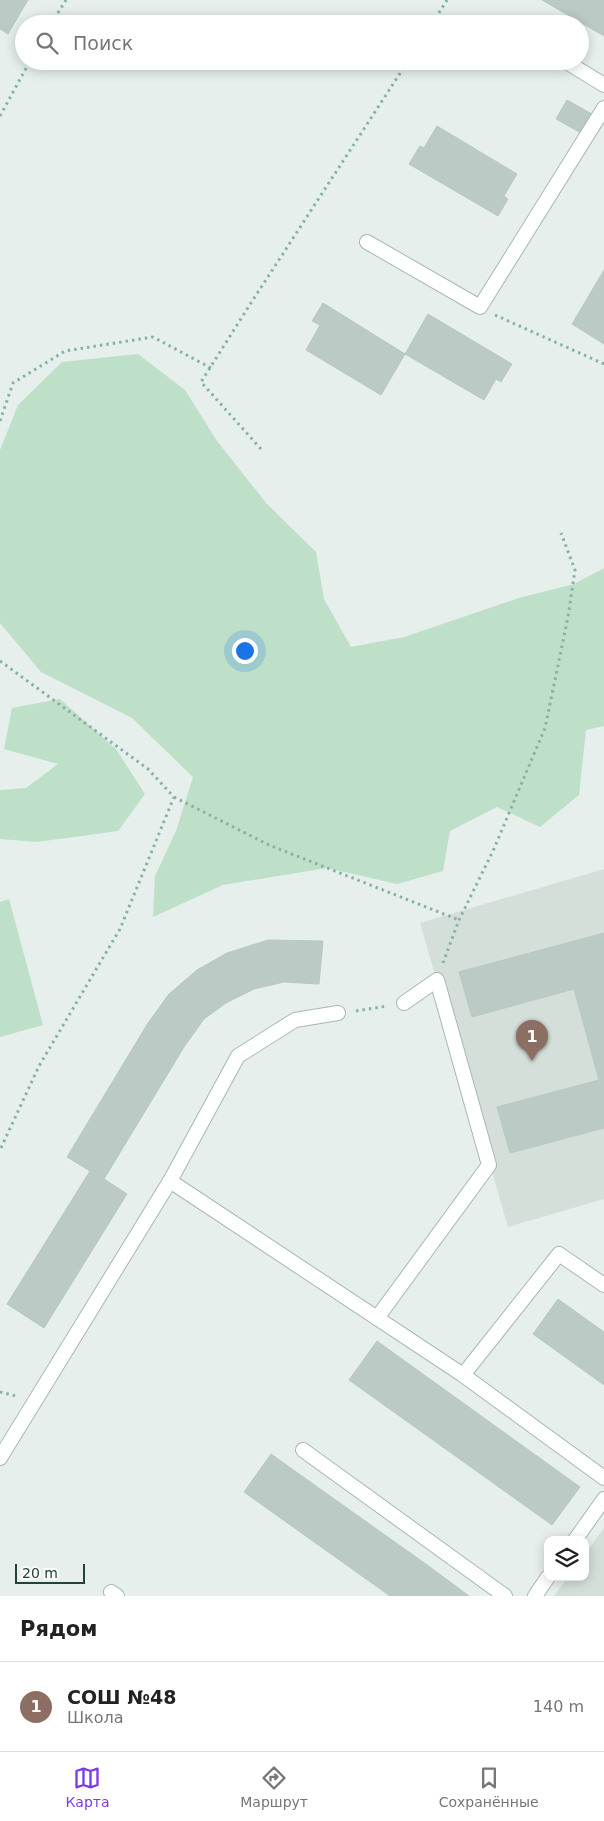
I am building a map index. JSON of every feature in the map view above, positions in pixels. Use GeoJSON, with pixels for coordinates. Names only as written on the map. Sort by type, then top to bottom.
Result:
{"type":"FeatureCollection","features":[{"type":"Feature","properties":{"kind":"lane"},"geometry":{"type":"LineString","coordinates":[[580,70],[604,85]]}},
{"type":"Feature","properties":{"kind":"lane"},"geometry":{"type":"LineString","coordinates":[[367,242],[480,307],[604,108]]}},
{"type":"Feature","properties":{"kind":"lane"},"geometry":{"type":"LineString","coordinates":[[376,1318],[489,1165],[437,980],[404,1003]]}},
{"type":"Feature","properties":{"kind":"lane"},"geometry":{"type":"LineString","coordinates":[[0,1458],[170,1181],[238,1056],[295,1020],[338,1014]]}},
{"type":"Feature","properties":{"kind":"lane"},"geometry":{"type":"LineString","coordinates":[[170,1181],[463,1375],[604,1478]]}},
{"type":"Feature","properties":{"kind":"lane"},"geometry":{"type":"LineString","coordinates":[[463,1375],[559,1254],[604,1286]]}},
{"type":"Feature","properties":{"kind":"lane"},"geometry":{"type":"LineString","coordinates":[[303,1450],[505,1596]]}},
{"type":"Feature","properties":{"kind":"lane"},"geometry":{"type":"LineString","coordinates":[[578,1536],[604,1499]]}},
{"type":"Feature","properties":{"kind":"lane"},"geometry":{"type":"LineString","coordinates":[[535,1596],[545,1581]]}},
{"type":"Feature","properties":{"kind":"path"},"geometry":{"type":"LineString","coordinates":[[57,15],[66,0]]}},
{"type":"Feature","properties":{"kind":"path"},"geometry":{"type":"LineString","coordinates":[[438,15],[447,0]]}},
{"type":"Feature","properties":{"kind":"path"},"geometry":{"type":"LineString","coordinates":[[0,116],[25,70]]}},
{"type":"Feature","properties":{"kind":"path"},"geometry":{"type":"LineString","coordinates":[[261,449],[201,382],[402,70]]}},
{"type":"Feature","properties":{"kind":"path"},"geometry":{"type":"LineString","coordinates":[[480,307],[604,364]]}},
{"type":"Feature","properties":{"kind":"path"},"geometry":{"type":"LineString","coordinates":[[0,421],[13,383],[65,350],[153,337],[211,368]]}},
{"type":"Feature","properties":{"kind":"path"},"geometry":{"type":"LineString","coordinates":[[437,980],[459,920],[493,851],[545,728],[568,617],[575,570],[561,533]]}},
{"type":"Feature","properties":{"kind":"path"},"geometry":{"type":"LineString","coordinates":[[0,660],[148,769],[174,797],[269,845],[459,920]]}},
{"type":"Feature","properties":{"kind":"path"},"geometry":{"type":"LineString","coordinates":[[0,1150],[39,1066],[120,928],[174,797]]}},
{"type":"Feature","properties":{"kind":"path"},"geometry":{"type":"LineString","coordinates":[[338,1014],[404,1003]]}},
{"type":"Feature","properties":{"kind":"shaded area"},"geometry":{"type":"Polygon","coordinates":[[[604,869],[604,1199],[508,1227],[420,923],[604,869]]]}},
{"type":"Feature","properties":{"kind":"shaded area"},"geometry":{"type":"Polygon","coordinates":[[[604,1528],[604,1596],[554,1596],[565,1581],[589,1581],[589,1549],[604,1528]]]}},
{"type":"Feature","properties":{"kind":"green space"},"geometry":{"type":"Polygon","coordinates":[[[138,354],[185,390],[217,441],[267,504],[316,552],[324,599],[351,647],[404,637],[519,598],[574,584],[604,568],[604,726],[586,730],[579,795],[540,827],[497,807],[450,831],[443,871],[397,884],[327,868],[223,885],[153,917],[155,876],[176,831],[193,777],[132,718],[41,672],[0,623],[0,450],[18,405],[62,362],[138,354]]]}},
{"type":"Feature","properties":{"kind":"green space"},"geometry":{"type":"Polygon","coordinates":[[[60,699],[116,749],[145,794],[118,831],[37,842],[0,839],[0,790],[26,788],[58,764],[4,749],[12,708],[60,699]]]}},
{"type":"Feature","properties":{"kind":"green space"},"geometry":{"type":"Polygon","coordinates":[[[9,899],[43,1025],[0,1037],[0,902],[9,899]]]}},
{"type":"Feature","properties":{"kind":"building"},"geometry":{"type":"Polygon","coordinates":[[[0,0],[28,0],[19,15],[15,15],[15,22],[8,34],[0,29],[0,0]]]}},
{"type":"Feature","properties":{"kind":"building"},"geometry":{"type":"Polygon","coordinates":[[[542,0],[604,0],[604,36],[589,27],[589,15],[568,15],[542,0]]]}},
{"type":"Feature","properties":{"kind":"building"},"geometry":{"type":"Polygon","coordinates":[[[567,100],[592,114],[581,133],[556,119],[567,100]]]}},
{"type":"Feature","properties":{"kind":"building"},"geometry":{"type":"Polygon","coordinates":[[[437,126],[517,174],[504,196],[508,199],[498,216],[409,164],[420,146],[424,148],[437,126]]]}},
{"type":"Feature","properties":{"kind":"building"},"geometry":{"type":"Polygon","coordinates":[[[604,270],[604,344],[572,324],[604,270]]]}},
{"type":"Feature","properties":{"kind":"building"},"geometry":{"type":"Polygon","coordinates":[[[323,303],[405,354],[381,395],[306,350],[320,325],[312,321],[323,303]]]}},
{"type":"Feature","properties":{"kind":"building"},"geometry":{"type":"Polygon","coordinates":[[[428,314],[512,364],[501,382],[496,379],[484,400],[405,354],[428,314]]]}},
{"type":"Feature","properties":{"kind":"building"},"geometry":{"type":"Polygon","coordinates":[[[604,933],[604,1128],[510,1153],[497,1107],[599,1080],[574,989],[472,1017],[459,972],[604,933]]]}},
{"type":"Feature","properties":{"kind":"building"},"geometry":{"type":"Polygon","coordinates":[[[268,940],[323,941],[319,984],[284,982],[254,989],[226,1003],[204,1019],[184,1047],[104,1179],[127,1194],[44,1328],[7,1304],[90,1171],[67,1157],[148,1023],[169,994],[197,970],[227,953],[268,940]]]}},
{"type":"Feature","properties":{"kind":"building"},"geometry":{"type":"Polygon","coordinates":[[[558,1299],[604,1332],[604,1385],[533,1334],[558,1299]]]}},
{"type":"Feature","properties":{"kind":"building"},"geometry":{"type":"Polygon","coordinates":[[[377,1341],[580,1487],[552,1525],[349,1380],[377,1341]]]}},
{"type":"Feature","properties":{"kind":"building"},"geometry":{"type":"Polygon","coordinates":[[[271,1454],[469,1596],[390,1596],[244,1492],[271,1454]]]}},
{"type":"Feature","properties":{"kind":"place","name":"СОШ №48"},"geometry":{"type":"Point","coordinates":[532,1061]}}]}
